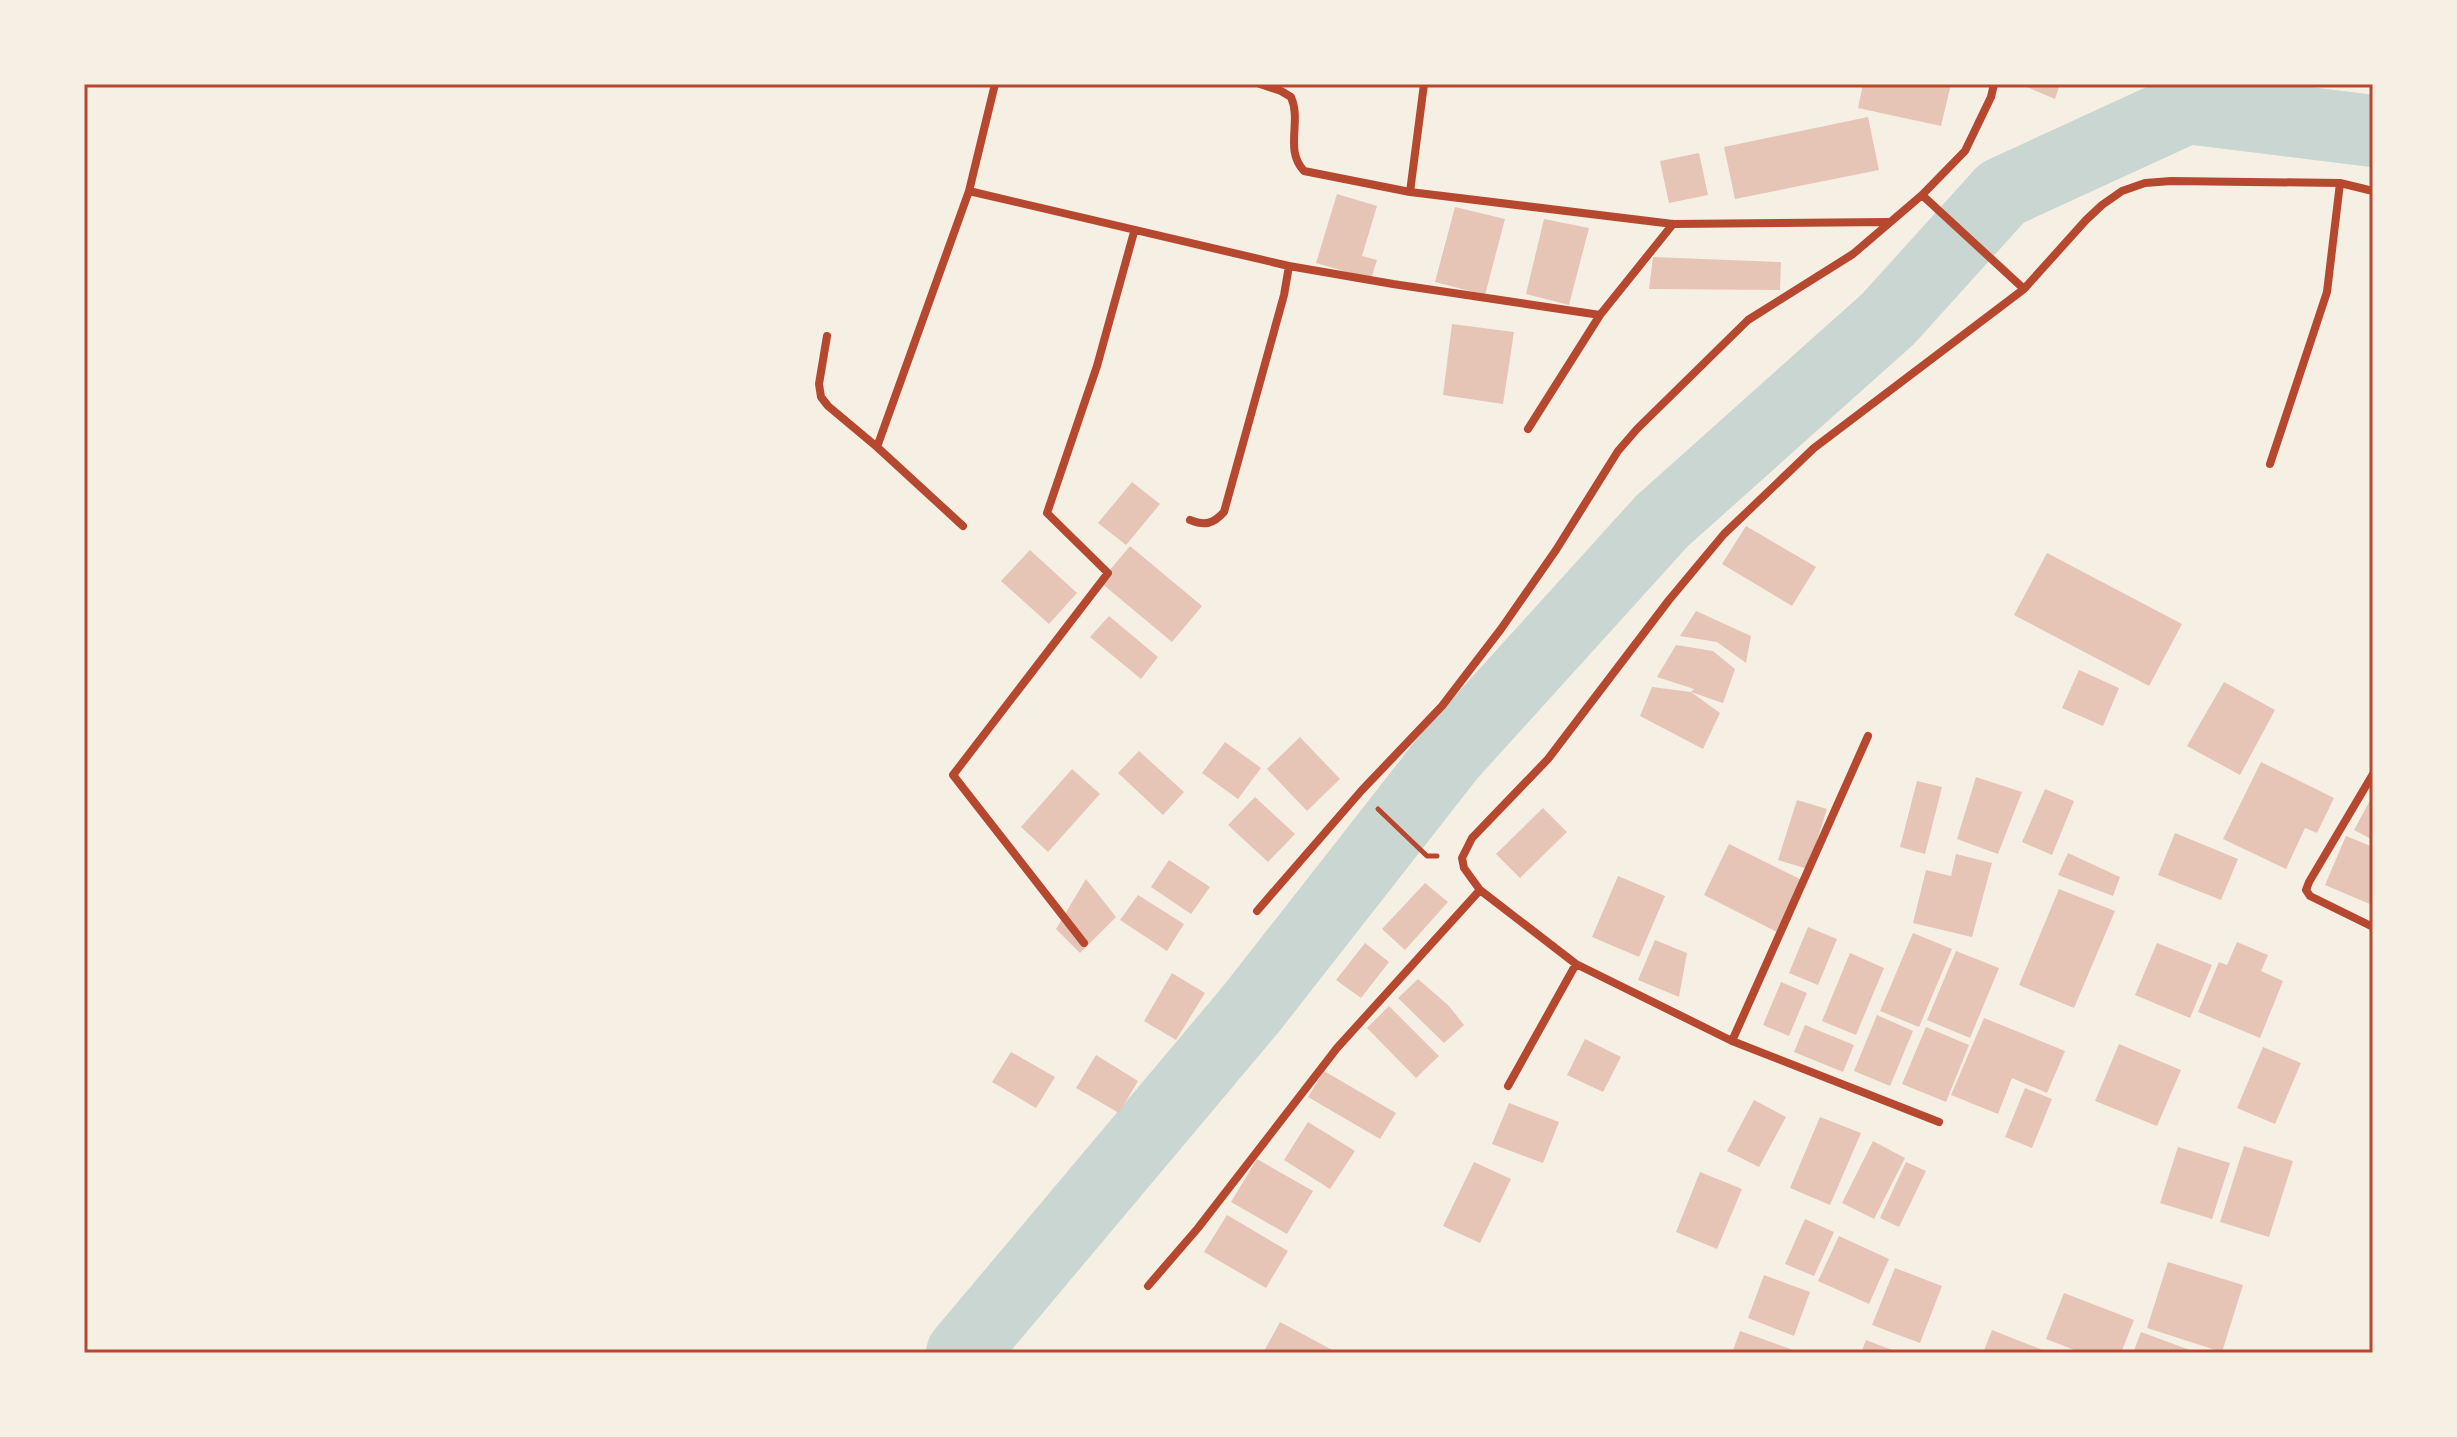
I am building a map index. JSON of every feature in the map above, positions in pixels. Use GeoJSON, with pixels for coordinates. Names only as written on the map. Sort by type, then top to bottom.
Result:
{"type":"FeatureCollection","features":[{"type":"Feature","properties":{"kind":"street"},"geometry":{"type":"LineString","coordinates":[[877,447],[969,191],[995,84]]}},
{"type":"Feature","properties":{"kind":"street"},"geometry":{"type":"LineString","coordinates":[[1260,84],[1291,97],[1295,114],[1293,156],[1304,171],[1410,192],[1673,224],[1890,222]]}},
{"type":"Feature","properties":{"kind":"street"},"geometry":{"type":"LineString","coordinates":[[1410,192],[1424,84]]}},
{"type":"Feature","properties":{"kind":"street"},"geometry":{"type":"LineString","coordinates":[[1257,911],[1362,790],[1442,706],[1501,629],[1556,550],[1618,451],[1637,429],[1748,320],[1853,254],[1922,195],[1965,151],[1991,97],[1994,84]]}},
{"type":"Feature","properties":{"kind":"street"},"geometry":{"type":"LineString","coordinates":[[1939,1122],[1732,1041],[1576,964],[1480,890],[1464,868],[1462,858],[1472,838],[1548,759],[1669,600],[1724,534],[1814,448],[2024,289],[2102,205],[2122,191],[2145,183],[2171,181],[2340,183],[2373,191]]}},
{"type":"Feature","properties":{"kind":"street"},"geometry":{"type":"LineString","coordinates":[[2270,464],[2327,292],[2340,183]]}},
{"type":"Feature","properties":{"kind":"street"},"geometry":{"type":"LineString","coordinates":[[969,191],[1289,266],[1600,315]]}},
{"type":"Feature","properties":{"kind":"street"},"geometry":{"type":"LineString","coordinates":[[1922,195],[2024,289]]}},
{"type":"Feature","properties":{"kind":"street"},"geometry":{"type":"LineString","coordinates":[[1528,429],[1600,315],[1673,224]]}},
{"type":"Feature","properties":{"kind":"street"},"geometry":{"type":"LineString","coordinates":[[1084,943],[953,775],[1108,573],[1047,513],[1097,366],[1134,232]]}},
{"type":"Feature","properties":{"kind":"street"},"geometry":{"type":"LineString","coordinates":[[1190,520],[1201,525],[1215,522],[1224,512],[1284,295],[1289,266]]}},
{"type":"Feature","properties":{"kind":"street"},"geometry":{"type":"LineString","coordinates":[[827,336],[819,384],[821,397],[963,526]]}},
{"type":"Feature","properties":{"kind":"street"},"geometry":{"type":"LineString","coordinates":[[1732,1041],[1868,736]]}},
{"type":"Feature","properties":{"kind":"street"},"geometry":{"type":"LineString","coordinates":[[2373,774],[2306,890],[2310,896],[2373,927]]}},
{"type":"Feature","properties":{"kind":"street"},"geometry":{"type":"LineString","coordinates":[[1148,1286],[1198,1228],[1337,1048],[1480,890]]}},
{"type":"Feature","properties":{"kind":"street"},"geometry":{"type":"LineString","coordinates":[[1508,1086],[1576,964]]}},
{"type":"Feature","properties":{"kind":"path"},"geometry":{"type":"LineString","coordinates":[[1378,810],[1427,856]]}},
{"type":"Feature","properties":{"kind":"building"},"geometry":{"type":"Polygon","coordinates":[[[1863,84],[1951,84],[1941,126],[1858,108],[1863,84]]]}},
{"type":"Feature","properties":{"kind":"building"},"geometry":{"type":"Polygon","coordinates":[[[2020,84],[2060,84],[2055,99],[2020,84]]]}},
{"type":"Feature","properties":{"kind":"building"},"geometry":{"type":"Polygon","coordinates":[[[1868,117],[1879,170],[1735,199],[1724,147],[1868,117]]]}},
{"type":"Feature","properties":{"kind":"building"},"geometry":{"type":"Polygon","coordinates":[[[1699,153],[1708,195],[1669,203],[1660,161],[1699,153]]]}},
{"type":"Feature","properties":{"kind":"building"},"geometry":{"type":"Polygon","coordinates":[[[1337,194],[1377,206],[1362,256],[1377,260],[1371,279],[1316,263],[1337,194]]]}},
{"type":"Feature","properties":{"kind":"building"},"geometry":{"type":"Polygon","coordinates":[[[1455,207],[1505,219],[1485,295],[1435,282],[1455,207]]]}},
{"type":"Feature","properties":{"kind":"building"},"geometry":{"type":"Polygon","coordinates":[[[1544,219],[1589,228],[1569,305],[1526,294],[1544,219]]]}},
{"type":"Feature","properties":{"kind":"building"},"geometry":{"type":"Polygon","coordinates":[[[1653,257],[1781,262],[1780,290],[1649,289],[1653,257]]]}},
{"type":"Feature","properties":{"kind":"building"},"geometry":{"type":"Polygon","coordinates":[[[1452,324],[1514,332],[1503,404],[1443,395],[1452,324]]]}},
{"type":"Feature","properties":{"kind":"building"},"geometry":{"type":"Polygon","coordinates":[[[1132,482],[1160,504],[1126,545],[1098,523],[1132,482]]]}},
{"type":"Feature","properties":{"kind":"building"},"geometry":{"type":"Polygon","coordinates":[[[1746,526],[1816,567],[1792,606],[1722,564],[1746,526]]]}},
{"type":"Feature","properties":{"kind":"building"},"geometry":{"type":"Polygon","coordinates":[[[1130,546],[1202,606],[1172,642],[1100,582],[1130,546]]]}},
{"type":"Feature","properties":{"kind":"building"},"geometry":{"type":"Polygon","coordinates":[[[1030,550],[1077,593],[1049,624],[1001,581],[1030,550]]]}},
{"type":"Feature","properties":{"kind":"building"},"geometry":{"type":"Polygon","coordinates":[[[2047,553],[2182,624],[2149,686],[2014,615],[2047,553]]]}},
{"type":"Feature","properties":{"kind":"building"},"geometry":{"type":"Polygon","coordinates":[[[1696,611],[1751,636],[1746,663],[1717,642],[1680,636],[1696,611]]]}},
{"type":"Feature","properties":{"kind":"building"},"geometry":{"type":"Polygon","coordinates":[[[1109,616],[1158,657],[1141,679],[1090,637],[1109,616]]]}},
{"type":"Feature","properties":{"kind":"building"},"geometry":{"type":"Polygon","coordinates":[[[1676,645],[1713,651],[1735,669],[1723,703],[1657,677],[1676,645]]]}},
{"type":"Feature","properties":{"kind":"building"},"geometry":{"type":"Polygon","coordinates":[[[2079,670],[2119,688],[2103,726],[2062,708],[2079,670]]]}},
{"type":"Feature","properties":{"kind":"building"},"geometry":{"type":"Polygon","coordinates":[[[2224,682],[2275,710],[2240,775],[2187,746],[2224,682]]]}},
{"type":"Feature","properties":{"kind":"building"},"geometry":{"type":"Polygon","coordinates":[[[1652,687],[1691,692],[1720,713],[1703,749],[1640,716],[1652,687]]]}},
{"type":"Feature","properties":{"kind":"building"},"geometry":{"type":"Polygon","coordinates":[[[1300,737],[1340,779],[1307,811],[1267,769],[1300,737]]]}},
{"type":"Feature","properties":{"kind":"building"},"geometry":{"type":"Polygon","coordinates":[[[1225,742],[1261,768],[1238,799],[1202,773],[1225,742]]]}},
{"type":"Feature","properties":{"kind":"building"},"geometry":{"type":"Polygon","coordinates":[[[1139,751],[1184,792],[1163,815],[1118,773],[1139,751]]]}},
{"type":"Feature","properties":{"kind":"building"},"geometry":{"type":"Polygon","coordinates":[[[2261,762],[2334,798],[2317,833],[2305,828],[2286,869],[2223,839],[2261,762]]]}},
{"type":"Feature","properties":{"kind":"building"},"geometry":{"type":"Polygon","coordinates":[[[1072,769],[1100,794],[1048,852],[1021,827],[1072,769]]]}},
{"type":"Feature","properties":{"kind":"building"},"geometry":{"type":"Polygon","coordinates":[[[1976,777],[2022,792],[1998,854],[1957,839],[1976,777]]]}},
{"type":"Feature","properties":{"kind":"building"},"geometry":{"type":"Polygon","coordinates":[[[1917,781],[1942,787],[1925,854],[1900,847],[1917,781]]]}},
{"type":"Feature","properties":{"kind":"building"},"geometry":{"type":"Polygon","coordinates":[[[2045,789],[2074,801],[2052,855],[2022,842],[2045,789]]]}},
{"type":"Feature","properties":{"kind":"building"},"geometry":{"type":"Polygon","coordinates":[[[2373,795],[2373,840],[2354,830],[2373,795]]]}},
{"type":"Feature","properties":{"kind":"building"},"geometry":{"type":"Polygon","coordinates":[[[1255,797],[1295,834],[1268,862],[1228,825],[1255,797]]]}},
{"type":"Feature","properties":{"kind":"building"},"geometry":{"type":"Polygon","coordinates":[[[1797,800],[1827,809],[1808,869],[1778,860],[1797,800]]]}},
{"type":"Feature","properties":{"kind":"building"},"geometry":{"type":"Polygon","coordinates":[[[1543,808],[1567,832],[1520,878],[1496,854],[1543,808]]]}},
{"type":"Feature","properties":{"kind":"building"},"geometry":{"type":"Polygon","coordinates":[[[2175,833],[2238,859],[2221,900],[2158,875],[2175,833]]]}},
{"type":"Feature","properties":{"kind":"building"},"geometry":{"type":"Polygon","coordinates":[[[2346,836],[2373,847],[2372,905],[2325,885],[2346,836]]]}},
{"type":"Feature","properties":{"kind":"building"},"geometry":{"type":"Polygon","coordinates":[[[1729,844],[1802,880],[1777,932],[1704,895],[1729,844]]]}},
{"type":"Feature","properties":{"kind":"building"},"geometry":{"type":"Polygon","coordinates":[[[2068,853],[2120,877],[2113,896],[2058,875],[2068,853]]]}},
{"type":"Feature","properties":{"kind":"building"},"geometry":{"type":"Polygon","coordinates":[[[1956,854],[1992,863],[1972,937],[1913,923],[1926,870],[1951,876],[1956,854]]]}},
{"type":"Feature","properties":{"kind":"building"},"geometry":{"type":"Polygon","coordinates":[[[1169,860],[1210,887],[1191,914],[1151,887],[1169,860]]]}},
{"type":"Feature","properties":{"kind":"building"},"geometry":{"type":"Polygon","coordinates":[[[1618,876],[1665,896],[1639,957],[1592,937],[1618,876]]]}},
{"type":"Feature","properties":{"kind":"building"},"geometry":{"type":"Polygon","coordinates":[[[1086,879],[1116,917],[1080,953],[1056,929],[1086,879]]]}},
{"type":"Feature","properties":{"kind":"building"},"geometry":{"type":"Polygon","coordinates":[[[1425,883],[1448,902],[1405,950],[1382,929],[1425,883]]]}},
{"type":"Feature","properties":{"kind":"building"},"geometry":{"type":"Polygon","coordinates":[[[2059,889],[2115,911],[2074,1008],[2019,985],[2059,889]]]}},
{"type":"Feature","properties":{"kind":"building"},"geometry":{"type":"Polygon","coordinates":[[[1138,895],[1184,924],[1167,951],[1120,920],[1138,895]]]}},
{"type":"Feature","properties":{"kind":"building"},"geometry":{"type":"Polygon","coordinates":[[[1808,927],[1837,939],[1818,985],[1789,973],[1808,927]]]}},
{"type":"Feature","properties":{"kind":"building"},"geometry":{"type":"Polygon","coordinates":[[[1913,933],[1952,949],[1919,1027],[1880,1011],[1913,933]]]}},
{"type":"Feature","properties":{"kind":"building"},"geometry":{"type":"Polygon","coordinates":[[[1655,940],[1687,953],[1679,997],[1638,980],[1655,940]]]}},
{"type":"Feature","properties":{"kind":"building"},"geometry":{"type":"Polygon","coordinates":[[[2237,942],[2268,955],[2261,971],[2283,981],[2260,1038],[2198,1012],[2219,962],[2227,965],[2237,942]]]}},
{"type":"Feature","properties":{"kind":"building"},"geometry":{"type":"Polygon","coordinates":[[[1365,943],[1389,962],[1361,998],[1336,980],[1365,943]]]}},
{"type":"Feature","properties":{"kind":"building"},"geometry":{"type":"Polygon","coordinates":[[[2157,943],[2212,965],[2190,1018],[2135,995],[2157,943]]]}},
{"type":"Feature","properties":{"kind":"building"},"geometry":{"type":"Polygon","coordinates":[[[1956,951],[1999,968],[1970,1038],[1927,1020],[1956,951]]]}},
{"type":"Feature","properties":{"kind":"building"},"geometry":{"type":"Polygon","coordinates":[[[1850,953],[1884,968],[1856,1035],[1822,1021],[1850,953]]]}},
{"type":"Feature","properties":{"kind":"building"},"geometry":{"type":"Polygon","coordinates":[[[1172,973],[1205,993],[1176,1040],[1144,1021],[1172,973]]]}},
{"type":"Feature","properties":{"kind":"building"},"geometry":{"type":"Polygon","coordinates":[[[1418,979],[1449,1006],[1464,1025],[1444,1043],[1398,998],[1418,979]]]}},
{"type":"Feature","properties":{"kind":"building"},"geometry":{"type":"Polygon","coordinates":[[[1781,982],[1807,993],[1789,1036],[1763,1025],[1781,982]]]}},
{"type":"Feature","properties":{"kind":"building"},"geometry":{"type":"Polygon","coordinates":[[[1389,1006],[1439,1056],[1416,1078],[1367,1028],[1389,1006]]]}},
{"type":"Feature","properties":{"kind":"building"},"geometry":{"type":"Polygon","coordinates":[[[1877,1015],[1913,1031],[1890,1086],[1854,1071],[1877,1015]]]}},
{"type":"Feature","properties":{"kind":"building"},"geometry":{"type":"Polygon","coordinates":[[[1984,1018],[2065,1051],[2047,1093],[2012,1078],[1998,1114],[1951,1095],[1984,1018]]]}},
{"type":"Feature","properties":{"kind":"building"},"geometry":{"type":"Polygon","coordinates":[[[1805,1025],[1854,1045],[1843,1072],[1794,1052],[1805,1025]]]}},
{"type":"Feature","properties":{"kind":"building"},"geometry":{"type":"Polygon","coordinates":[[[1926,1027],[1969,1045],[1946,1102],[1902,1084],[1926,1027]]]}},
{"type":"Feature","properties":{"kind":"building"},"geometry":{"type":"Polygon","coordinates":[[[1585,1039],[1621,1057],[1603,1092],[1567,1075],[1585,1039]]]}},
{"type":"Feature","properties":{"kind":"building"},"geometry":{"type":"Polygon","coordinates":[[[2119,1044],[2181,1070],[2157,1126],[2095,1101],[2119,1044]]]}},
{"type":"Feature","properties":{"kind":"building"},"geometry":{"type":"Polygon","coordinates":[[[2263,1047],[2301,1063],[2275,1124],[2237,1108],[2263,1047]]]}},
{"type":"Feature","properties":{"kind":"building"},"geometry":{"type":"Polygon","coordinates":[[[1011,1052],[1055,1077],[1036,1108],[992,1082],[1011,1052]]]}},
{"type":"Feature","properties":{"kind":"building"},"geometry":{"type":"Polygon","coordinates":[[[1096,1055],[1138,1081],[1119,1113],[1076,1088],[1096,1055]]]}},
{"type":"Feature","properties":{"kind":"building"},"geometry":{"type":"Polygon","coordinates":[[[1324,1071],[1396,1113],[1380,1139],[1308,1097],[1324,1071]]]}},
{"type":"Feature","properties":{"kind":"building"},"geometry":{"type":"Polygon","coordinates":[[[2025,1088],[2052,1099],[2032,1148],[2005,1137],[2025,1088]]]}},
{"type":"Feature","properties":{"kind":"building"},"geometry":{"type":"Polygon","coordinates":[[[1754,1100],[1786,1117],[1759,1167],[1727,1151],[1754,1100]]]}},
{"type":"Feature","properties":{"kind":"building"},"geometry":{"type":"Polygon","coordinates":[[[1509,1103],[1559,1122],[1543,1163],[1492,1144],[1509,1103]]]}},
{"type":"Feature","properties":{"kind":"building"},"geometry":{"type":"Polygon","coordinates":[[[1820,1117],[1861,1133],[1830,1205],[1790,1188],[1820,1117]]]}},
{"type":"Feature","properties":{"kind":"building"},"geometry":{"type":"Polygon","coordinates":[[[1308,1122],[1355,1151],[1330,1189],[1284,1160],[1308,1122]]]}},
{"type":"Feature","properties":{"kind":"building"},"geometry":{"type":"Polygon","coordinates":[[[1873,1141],[1905,1158],[1874,1219],[1842,1203],[1873,1141]]]}},
{"type":"Feature","properties":{"kind":"building"},"geometry":{"type":"Polygon","coordinates":[[[2244,1146],[2293,1161],[2269,1237],[2220,1222],[2244,1146]]]}},
{"type":"Feature","properties":{"kind":"building"},"geometry":{"type":"Polygon","coordinates":[[[2178,1147],[2230,1163],[2212,1219],[2160,1203],[2178,1147]]]}},
{"type":"Feature","properties":{"kind":"building"},"geometry":{"type":"Polygon","coordinates":[[[1257,1159],[1313,1191],[1287,1234],[1231,1202],[1257,1159]]]}},
{"type":"Feature","properties":{"kind":"building"},"geometry":{"type":"Polygon","coordinates":[[[1474,1162],[1511,1179],[1480,1243],[1443,1226],[1474,1162]]]}},
{"type":"Feature","properties":{"kind":"building"},"geometry":{"type":"Polygon","coordinates":[[[1906,1162],[1926,1171],[1899,1227],[1880,1218],[1906,1162]]]}},
{"type":"Feature","properties":{"kind":"building"},"geometry":{"type":"Polygon","coordinates":[[[1700,1172],[1742,1189],[1717,1249],[1676,1232],[1700,1172]]]}},
{"type":"Feature","properties":{"kind":"building"},"geometry":{"type":"Polygon","coordinates":[[[1227,1215],[1288,1251],[1266,1288],[1204,1252],[1227,1215]]]}},
{"type":"Feature","properties":{"kind":"building"},"geometry":{"type":"Polygon","coordinates":[[[1805,1219],[1834,1232],[1814,1276],[1785,1264],[1805,1219]]]}},
{"type":"Feature","properties":{"kind":"building"},"geometry":{"type":"Polygon","coordinates":[[[1839,1236],[1889,1259],[1869,1304],[1818,1281],[1839,1236]]]}},
{"type":"Feature","properties":{"kind":"building"},"geometry":{"type":"Polygon","coordinates":[[[2168,1262],[2243,1285],[2222,1352],[2147,1328],[2168,1262]]]}},
{"type":"Feature","properties":{"kind":"building"},"geometry":{"type":"Polygon","coordinates":[[[1895,1268],[1942,1286],[1920,1343],[1872,1325],[1895,1268]]]}},
{"type":"Feature","properties":{"kind":"building"},"geometry":{"type":"Polygon","coordinates":[[[1764,1275],[1810,1292],[1794,1336],[1748,1318],[1764,1275]]]}},
{"type":"Feature","properties":{"kind":"building"},"geometry":{"type":"Polygon","coordinates":[[[2064,1293],[2134,1320],[2121,1353],[2082,1353],[2046,1339],[2064,1293]]]}},
{"type":"Feature","properties":{"kind":"building"},"geometry":{"type":"Polygon","coordinates":[[[1280,1322],[1338,1353],[1263,1353],[1280,1322]]]}},
{"type":"Feature","properties":{"kind":"building"},"geometry":{"type":"Polygon","coordinates":[[[1992,1330],[2050,1353],[1983,1353],[1992,1330]]]}},
{"type":"Feature","properties":{"kind":"building"},"geometry":{"type":"Polygon","coordinates":[[[1740,1331],[1793,1350],[1792,1353],[1732,1353],[1740,1331]]]}},
{"type":"Feature","properties":{"kind":"building"},"geometry":{"type":"Polygon","coordinates":[[[2141,1332],[2198,1353],[2133,1353],[2141,1332]]]}},
{"type":"Feature","properties":{"kind":"building"},"geometry":{"type":"Polygon","coordinates":[[[1866,1340],[1900,1353],[1861,1353],[1866,1340]]]}},
{"type":"Feature","properties":{"kind":"waterway"},"geometry":{"type":"LineString","coordinates":[[962,1353],[1251,1009],[1450,755],[1662,521],[1888,319],[2002,193],[2187,108],[2373,131]]}}]}
